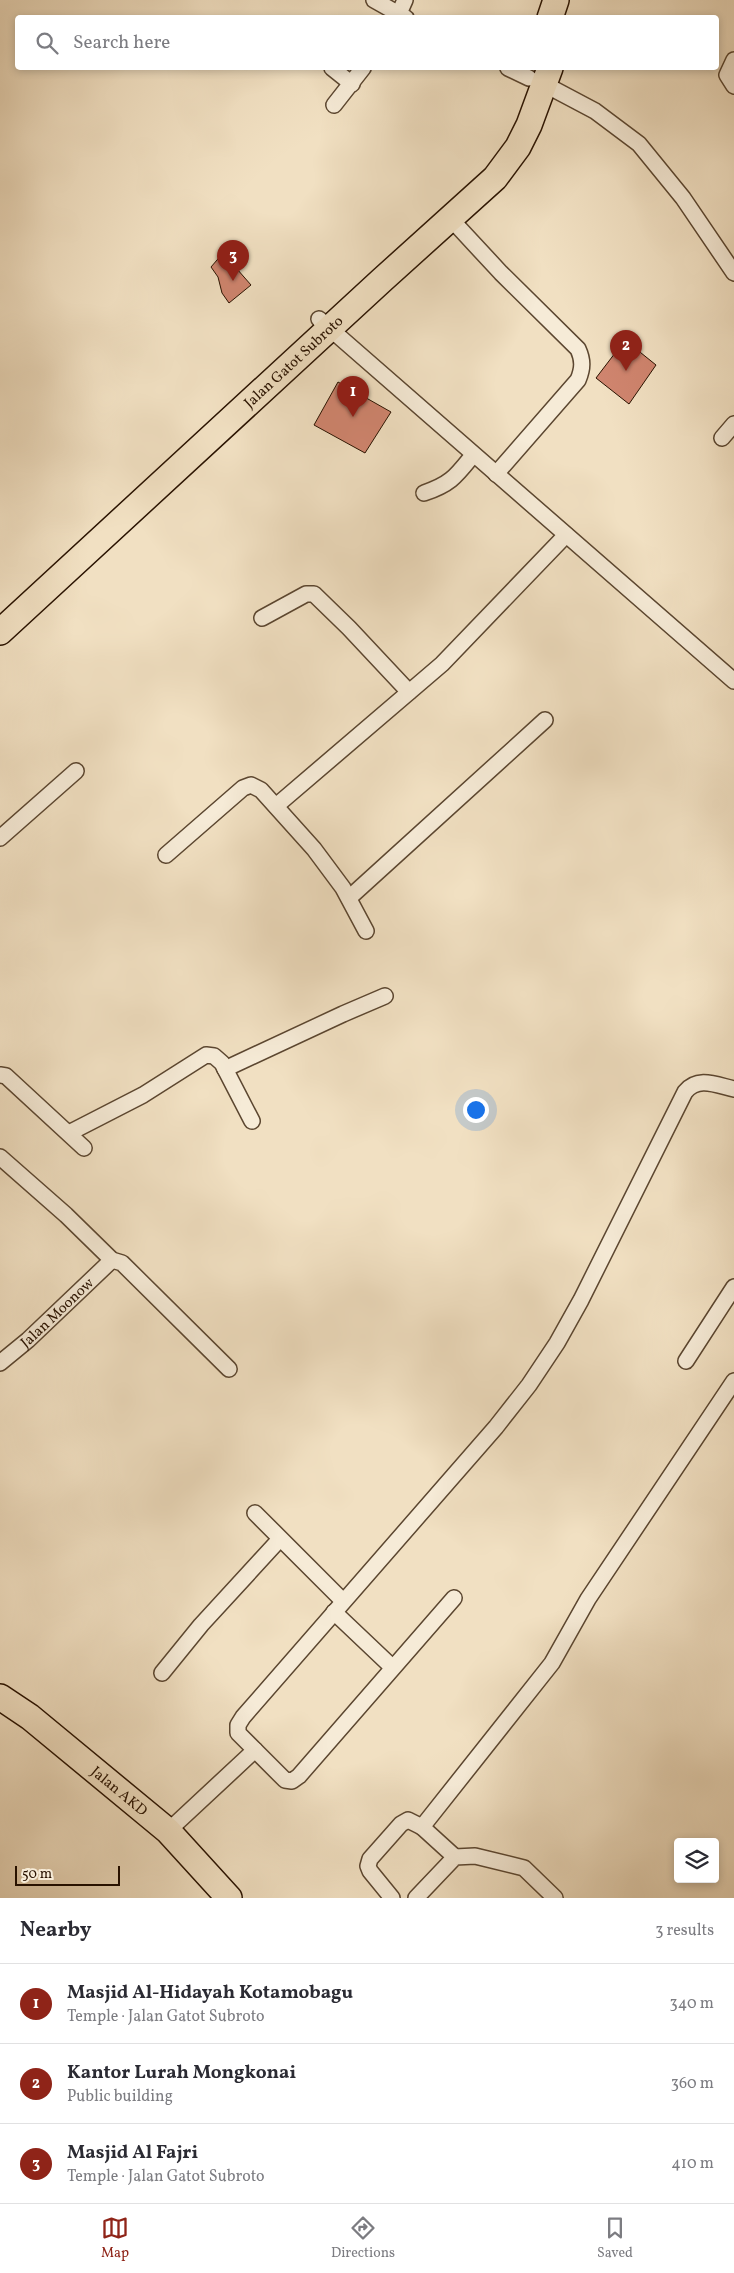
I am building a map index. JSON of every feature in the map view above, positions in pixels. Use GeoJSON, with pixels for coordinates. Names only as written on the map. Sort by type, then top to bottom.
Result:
{"type":"FeatureCollection","features":[{"type":"Feature","properties":{"kind":"highway"},"geometry":{"type":"LineString","coordinates":[[551,15],[556,0]]}},
{"type":"Feature","properties":{"kind":"highway"},"geometry":{"type":"LineString","coordinates":[[568,15],[573,0]]}},
{"type":"Feature","properties":{"kind":"highway","name":"Jalan Gatot Subroto"},"geometry":{"type":"LineString","coordinates":[[0,612],[324,324],[495,178],[508,163],[529,125],[533,73]]}},
{"type":"Feature","properties":{"kind":"highway","name":"Jalan Gatot Subroto"},"geometry":{"type":"LineString","coordinates":[[0,632],[324,324],[496,152],[506,137],[533,73]]}},
{"type":"Feature","properties":{"kind":"highway","name":"Jalan AKD"},"geometry":{"type":"LineString","coordinates":[[0,1697],[30,1716],[168,1831],[229,1898]]}},
{"type":"Feature","properties":{"kind":"street"},"geometry":{"type":"LineString","coordinates":[[374,0],[402,12]]}},
{"type":"Feature","properties":{"kind":"street"},"geometry":{"type":"LineString","coordinates":[[734,60],[727,75],[734,86]]}},
{"type":"Feature","properties":{"kind":"street"},"geometry":{"type":"LineString","coordinates":[[334,70],[352,84]]}},
{"type":"Feature","properties":{"kind":"street"},"geometry":{"type":"LineString","coordinates":[[334,105],[362,70]]}},
{"type":"Feature","properties":{"kind":"street"},"geometry":{"type":"LineString","coordinates":[[533,73],[595,110],[639,144],[683,198],[734,273]]}},
{"type":"Feature","properties":{"kind":"street"},"geometry":{"type":"LineString","coordinates":[[450,218],[501,273],[578,348],[582,358],[582,369],[578,380],[496,474]]}},
{"type":"Feature","properties":{"kind":"street"},"geometry":{"type":"LineString","coordinates":[[324,324],[734,682]]}},
{"type":"Feature","properties":{"kind":"street"},"geometry":{"type":"LineString","coordinates":[[722,438],[734,424]]}},
{"type":"Feature","properties":{"kind":"street"},"geometry":{"type":"LineString","coordinates":[[424,493],[443,487],[450,482],[473,454]]}},
{"type":"Feature","properties":{"kind":"street"},"geometry":{"type":"LineString","coordinates":[[276,806],[442,664],[475,632],[566,535]]}},
{"type":"Feature","properties":{"kind":"street"},"geometry":{"type":"LineString","coordinates":[[262,618],[306,594],[314,594],[409,692]]}},
{"type":"Feature","properties":{"kind":"street"},"geometry":{"type":"LineString","coordinates":[[349,898],[545,720]]}},
{"type":"Feature","properties":{"kind":"street"},"geometry":{"type":"LineString","coordinates":[[0,838],[76,771]]}},
{"type":"Feature","properties":{"kind":"street"},"geometry":{"type":"LineString","coordinates":[[166,855],[243,788],[251,785],[261,790],[314,849],[349,898],[366,931]]}},
{"type":"Feature","properties":{"kind":"street"},"geometry":{"type":"LineString","coordinates":[[225,1069],[385,996]]}},
{"type":"Feature","properties":{"kind":"street"},"geometry":{"type":"LineString","coordinates":[[69,1134],[143,1095],[206,1055],[214,1056],[225,1069],[252,1121]]}},
{"type":"Feature","properties":{"kind":"street"},"geometry":{"type":"LineString","coordinates":[[0,1074],[6,1076],[84,1148]]}},
{"type":"Feature","properties":{"kind":"street"},"geometry":{"type":"LineString","coordinates":[[454,1598],[292,1781],[286,1780],[238,1732],[238,1725],[338,1607],[496,1427],[529,1385],[557,1344],[581,1300],[685,1092],[690,1086],[701,1082],[734,1089]]}},
{"type":"Feature","properties":{"kind":"street"},"geometry":{"type":"LineString","coordinates":[[0,1157],[66,1215],[112,1260],[122,1263],[229,1369]]}},
{"type":"Feature","properties":{"kind":"street","name":"Jalan Moonow"},"geometry":{"type":"LineString","coordinates":[[0,1363],[28,1340],[112,1260]]}},
{"type":"Feature","properties":{"kind":"street"},"geometry":{"type":"LineString","coordinates":[[686,1361],[734,1287]]}},
{"type":"Feature","properties":{"kind":"street"},"geometry":{"type":"LineString","coordinates":[[422,1827],[552,1663],[588,1599],[734,1381]]}},
{"type":"Feature","properties":{"kind":"street"},"geometry":{"type":"LineString","coordinates":[[255,1513],[392,1666]]}},
{"type":"Feature","properties":{"kind":"street"},"geometry":{"type":"LineString","coordinates":[[162,1673],[201,1624],[279,1540]]}},
{"type":"Feature","properties":{"kind":"street"},"geometry":{"type":"LineString","coordinates":[[168,1831],[255,1750]]}},
{"type":"Feature","properties":{"kind":"street"},"geometry":{"type":"LineString","coordinates":[[392,1898],[368,1866],[370,1859],[401,1824],[408,1820],[422,1827],[455,1857]]}},
{"type":"Feature","properties":{"kind":"street"},"geometry":{"type":"LineString","coordinates":[[416,1898],[455,1857],[475,1856],[524,1868],[555,1898]]}},
{"type":"Feature","properties":{"kind":"building"},"geometry":{"type":"Polygon","coordinates":[[[223,253],[251,285],[229,303],[222,293],[218,277],[211,267],[223,253]]]}},
{"type":"Feature","properties":{"kind":"building"},"geometry":{"type":"Polygon","coordinates":[[[625,340],[656,365],[629,404],[596,378],[625,340]]]}},
{"type":"Feature","properties":{"kind":"building"},"geometry":{"type":"Polygon","coordinates":[[[338,382],[391,412],[365,453],[314,425],[338,382]]]}},
{"type":"Feature","properties":{"kind":"place","name":"Masjid Al Fajri"},"geometry":{"type":"Point","coordinates":[233,281]}},
{"type":"Feature","properties":{"kind":"place","name":"Kantor Lurah Mongkonai"},"geometry":{"type":"Point","coordinates":[626,371]}},
{"type":"Feature","properties":{"kind":"place","name":"Masjid Al-Hidayah Kotamobagu"},"geometry":{"type":"Point","coordinates":[353,417]}}]}
